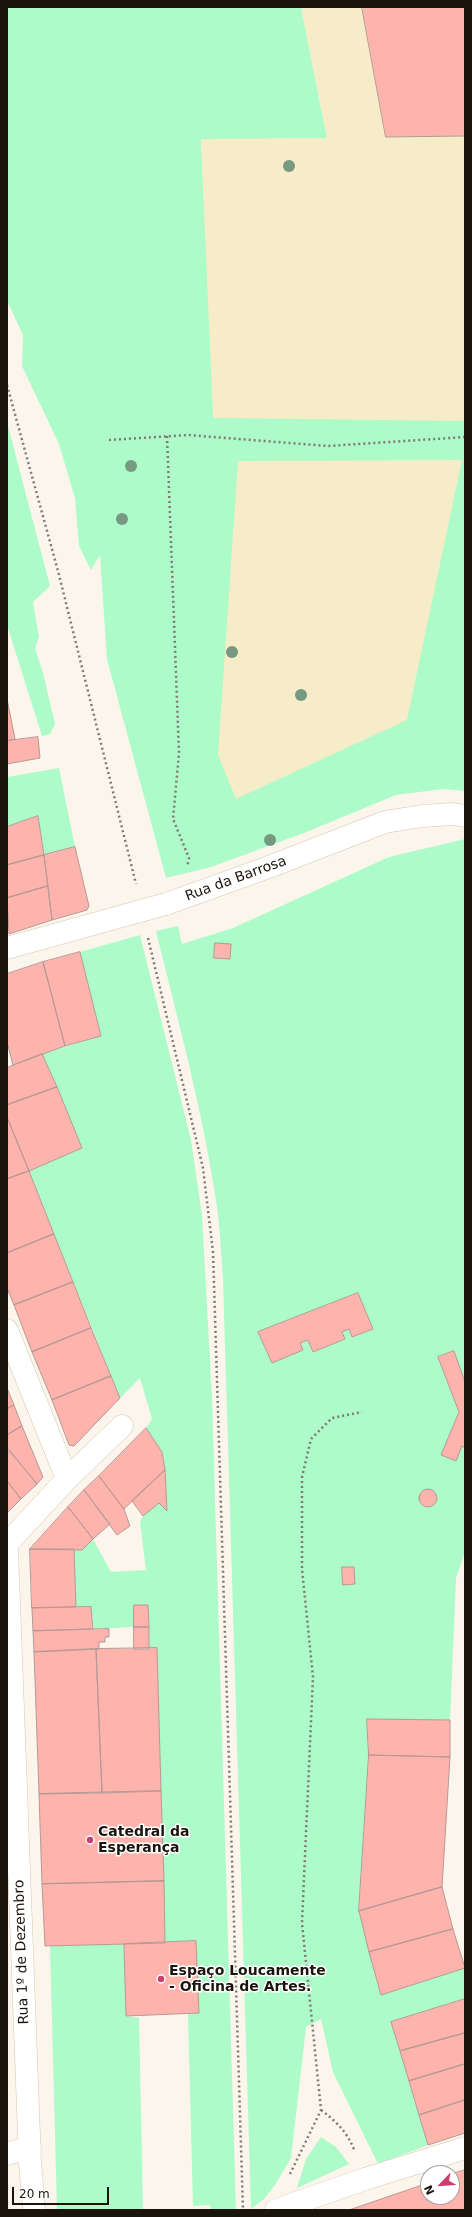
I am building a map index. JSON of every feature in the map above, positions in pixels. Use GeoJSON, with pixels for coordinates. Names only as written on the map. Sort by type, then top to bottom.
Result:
{"type":"FeatureCollection","features":[{"type":"Feature","properties":{"kind":"street","name":"Rua da Barrosa"},"geometry":{"type":"LineString","coordinates":[[7,948],[192,896],[203,890],[269,867],[385,822],[453,814],[465,816]]}},
{"type":"Feature","properties":{"kind":"street"},"geometry":{"type":"LineString","coordinates":[[7,1330],[67,1479]]}},
{"type":"Feature","properties":{"kind":"street"},"geometry":{"type":"LineString","coordinates":[[7,1544],[67,1479],[122,1426]]}},
{"type":"Feature","properties":{"kind":"street","name":"Rua 1º de Dezembro"},"geometry":{"type":"LineString","coordinates":[[7,1550],[12,1807],[34,2210]]}},
{"type":"Feature","properties":{"kind":"street"},"geometry":{"type":"LineString","coordinates":[[7,2154],[30,2147]]}},
{"type":"Feature","properties":{"kind":"street"},"geometry":{"type":"LineString","coordinates":[[278,2209],[365,2179],[465,2148]]}},
{"type":"Feature","properties":{"kind":"path"},"geometry":{"type":"LineString","coordinates":[[7,385],[58,570],[136,885]]}},
{"type":"Feature","properties":{"kind":"path"},"geometry":{"type":"LineString","coordinates":[[109,440],[188,435],[328,446],[465,437]]}},
{"type":"Feature","properties":{"kind":"path"},"geometry":{"type":"LineString","coordinates":[[167,436],[179,753],[173,819],[189,858],[186,873]]}},
{"type":"Feature","properties":{"kind":"path"},"geometry":{"type":"LineString","coordinates":[[146,930],[201,1160],[213,1252],[243,2210]]}},
{"type":"Feature","properties":{"kind":"path"},"geometry":{"type":"LineString","coordinates":[[278,2209],[290,2176],[321,2110],[302,1923],[313,1677],[302,1569],[302,1477],[311,1439],[332,1418],[362,1412]]}},
{"type":"Feature","properties":{"kind":"path"},"geometry":{"type":"LineString","coordinates":[[321,2110],[337,2121],[350,2139],[365,2179]]}},
{"type":"Feature","properties":{"kind":"green space"},"geometry":{"type":"Polygon","coordinates":[[[7,7],[301,7],[327,138],[201,140],[209,305],[465,416],[465,791],[443,789],[396,795],[304,833],[211,867],[166,878],[107,659],[100,555],[91,570],[79,546],[75,498],[59,444],[22,366],[23,335],[7,301],[7,7]]]}},
{"type":"Feature","properties":{"kind":"green space"},"geometry":{"type":"Polygon","coordinates":[[[7,422],[50,586],[33,602],[39,637],[35,648],[43,673],[55,724],[50,734],[42,736],[7,625],[7,422]]]}},
{"type":"Feature","properties":{"kind":"green space"},"geometry":{"type":"Polygon","coordinates":[[[59,768],[75,847],[44,855],[38,816],[7,827],[7,777],[59,768]]]}},
{"type":"Feature","properties":{"kind":"green space"},"geometry":{"type":"Polygon","coordinates":[[[465,839],[465,1382],[453,1352],[438,1357],[459,1412],[442,1455],[462,1446],[465,1448],[465,1552],[456,1578],[450,1720],[367,1719],[369,1755],[359,1911],[381,1995],[465,1968],[465,1999],[391,2022],[428,2145],[378,2164],[333,2072],[321,2019],[306,2027],[291,2158],[275,2185],[264,2199],[251,2209],[223,1279],[216,1200],[204,1132],[156,931],[178,926],[182,944],[233,928],[389,857],[465,839]],[[358,1293],[258,1332],[272,1363],[302,1350],[300,1343],[308,1340],[314,1352],[345,1339],[342,1332],[349,1329],[353,1337],[373,1329],[358,1293]]]}},
{"type":"Feature","properties":{"kind":"green space"},"geometry":{"type":"Polygon","coordinates":[[[140,935],[191,1140],[202,1215],[212,1397],[236,2210],[211,2210],[210,2205],[193,2206],[188,2014],[199,2013],[196,1941],[165,1943],[157,1648],[149,1649],[148,1605],[134,1605],[134,1627],[94,1629],[91,1607],[76,1607],[74,1549],[93,1539],[111,1572],[146,1570],[140,1522],[143,1516],[159,1503],[167,1510],[162,1452],[146,1428],[152,1419],[140,1378],[120,1398],[29,1171],[82,1148],[42,1054],[101,1036],[80,952],[140,935]]]}},
{"type":"Feature","properties":{"kind":"green space"},"geometry":{"type":"Polygon","coordinates":[[[124,1944],[126,2016],[139,2018],[143,2210],[57,2210],[50,1946],[124,1944]]]}},
{"type":"Feature","properties":{"kind":"green space"},"geometry":{"type":"Polygon","coordinates":[[[321,2137],[336,2147],[349,2164],[297,2188],[306,2159],[321,2137]]]}},
{"type":"Feature","properties":{"kind":"sand"},"geometry":{"type":"Polygon","coordinates":[[[301,7],[362,7],[386,137],[465,136],[465,421],[213,418],[201,139],[327,138],[301,7]]]}},
{"type":"Feature","properties":{"kind":"sand"},"geometry":{"type":"Polygon","coordinates":[[[462,460],[407,720],[236,799],[218,755],[238,461],[462,460]]]}},
{"type":"Feature","properties":{"kind":"building"},"geometry":{"type":"Polygon","coordinates":[[[362,7],[465,7],[465,136],[386,137],[362,7]]]}},
{"type":"Feature","properties":{"kind":"building"},"geometry":{"type":"Polygon","coordinates":[[[7,699],[15,739],[7,741],[7,699]]]}},
{"type":"Feature","properties":{"kind":"building"},"geometry":{"type":"Polygon","coordinates":[[[38,737],[40,758],[7,764],[7,741],[38,737]]]}},
{"type":"Feature","properties":{"kind":"building"},"geometry":{"type":"Polygon","coordinates":[[[38,816],[44,855],[7,865],[7,827],[38,816]]]}},
{"type":"Feature","properties":{"kind":"building"},"geometry":{"type":"Polygon","coordinates":[[[75,847],[89,906],[87,910],[52,920],[44,855],[75,847]]]}},
{"type":"Feature","properties":{"kind":"building"},"geometry":{"type":"Polygon","coordinates":[[[44,855],[48,886],[7,898],[7,865],[44,855]]]}},
{"type":"Feature","properties":{"kind":"building"},"geometry":{"type":"Polygon","coordinates":[[[48,886],[52,920],[9,934],[7,898],[48,886]]]}},
{"type":"Feature","properties":{"kind":"building"},"geometry":{"type":"Polygon","coordinates":[[[215,943],[231,944],[230,959],[214,958],[215,943]]]}},
{"type":"Feature","properties":{"kind":"building"},"geometry":{"type":"Polygon","coordinates":[[[80,952],[101,1036],[65,1046],[43,962],[80,952]]]}},
{"type":"Feature","properties":{"kind":"building"},"geometry":{"type":"Polygon","coordinates":[[[43,962],[65,1046],[13,1065],[7,1042],[7,974],[43,962]]]}},
{"type":"Feature","properties":{"kind":"building"},"geometry":{"type":"Polygon","coordinates":[[[42,1054],[57,1087],[7,1105],[7,1068],[42,1054]]]}},
{"type":"Feature","properties":{"kind":"building"},"geometry":{"type":"Polygon","coordinates":[[[57,1087],[82,1148],[29,1171],[7,1117],[7,1105],[57,1087]]]}},
{"type":"Feature","properties":{"kind":"building"},"geometry":{"type":"Polygon","coordinates":[[[9,1122],[29,1171],[7,1179],[7,1123],[9,1122]]]}},
{"type":"Feature","properties":{"kind":"building"},"geometry":{"type":"Polygon","coordinates":[[[29,1171],[54,1234],[7,1253],[7,1179],[29,1171]]]}},
{"type":"Feature","properties":{"kind":"building"},"geometry":{"type":"Polygon","coordinates":[[[54,1234],[73,1282],[14,1305],[7,1288],[7,1253],[54,1234]]]}},
{"type":"Feature","properties":{"kind":"building"},"geometry":{"type":"Polygon","coordinates":[[[73,1282],[91,1328],[32,1352],[14,1305],[73,1282]]]}},
{"type":"Feature","properties":{"kind":"building"},"geometry":{"type":"Polygon","coordinates":[[[358,1293],[373,1329],[352,1337],[349,1329],[342,1332],[345,1339],[313,1352],[308,1340],[300,1343],[303,1350],[272,1363],[258,1332],[358,1293]]]}},
{"type":"Feature","properties":{"kind":"building"},"geometry":{"type":"Polygon","coordinates":[[[91,1328],[111,1376],[52,1400],[32,1352],[91,1328]]]}},
{"type":"Feature","properties":{"kind":"building"},"geometry":{"type":"Polygon","coordinates":[[[454,1351],[465,1382],[465,1448],[462,1446],[456,1461],[441,1455],[459,1412],[438,1357],[454,1351]]]}},
{"type":"Feature","properties":{"kind":"building"},"geometry":{"type":"Polygon","coordinates":[[[111,1376],[120,1398],[74,1446],[69,1445],[52,1400],[111,1376]]]}},
{"type":"Feature","properties":{"kind":"building"},"geometry":{"type":"Polygon","coordinates":[[[7,1388],[14,1405],[7,1409],[7,1388]]]}},
{"type":"Feature","properties":{"kind":"building"},"geometry":{"type":"Polygon","coordinates":[[[14,1405],[22,1426],[7,1435],[7,1409],[14,1405]]]}},
{"type":"Feature","properties":{"kind":"building"},"geometry":{"type":"Polygon","coordinates":[[[22,1426],[43,1477],[37,1484],[7,1448],[7,1435],[22,1426]]]}},
{"type":"Feature","properties":{"kind":"building"},"geometry":{"type":"Polygon","coordinates":[[[146,1428],[162,1452],[165,1470],[124,1509],[99,1476],[146,1428]]]}},
{"type":"Feature","properties":{"kind":"building"},"geometry":{"type":"Polygon","coordinates":[[[10,1451],[37,1484],[21,1499],[7,1481],[7,1454],[10,1451]]]}},
{"type":"Feature","properties":{"kind":"building"},"geometry":{"type":"Polygon","coordinates":[[[165,1470],[167,1511],[159,1503],[143,1516],[132,1501],[165,1470]]]}},
{"type":"Feature","properties":{"kind":"building"},"geometry":{"type":"Polygon","coordinates":[[[99,1476],[124,1509],[130,1526],[117,1535],[84,1490],[99,1476]]]}},
{"type":"Feature","properties":{"kind":"building"},"geometry":{"type":"Polygon","coordinates":[[[7,1481],[21,1499],[7,1513],[7,1481]]]}},
{"type":"Feature","properties":{"kind":"building"},"geometry":{"type":"Polygon","coordinates":[[[428,1489],[434,1492],[437,1498],[434,1504],[428,1507],[422,1504],[419,1498],[422,1492],[428,1489]]]}},
{"type":"Feature","properties":{"kind":"building"},"geometry":{"type":"Polygon","coordinates":[[[84,1490],[110,1524],[93,1539],[68,1507],[84,1490]]]}},
{"type":"Feature","properties":{"kind":"building"},"geometry":{"type":"Polygon","coordinates":[[[68,1507],[93,1539],[82,1550],[30,1549],[68,1507]]]}},
{"type":"Feature","properties":{"kind":"building"},"geometry":{"type":"Polygon","coordinates":[[[30,1549],[74,1549],[76,1607],[32,1608],[30,1549]]]}},
{"type":"Feature","properties":{"kind":"building"},"geometry":{"type":"Polygon","coordinates":[[[342,1567],[354,1567],[355,1584],[343,1585],[342,1567]]]}},
{"type":"Feature","properties":{"kind":"building"},"geometry":{"type":"Polygon","coordinates":[[[134,1605],[148,1605],[149,1627],[134,1627],[134,1605]]]}},
{"type":"Feature","properties":{"kind":"building"},"geometry":{"type":"Polygon","coordinates":[[[91,1607],[93,1629],[33,1631],[32,1608],[91,1607]]]}},
{"type":"Feature","properties":{"kind":"building"},"geometry":{"type":"Polygon","coordinates":[[[134,1627],[149,1627],[149,1649],[134,1649],[134,1627]]]}},
{"type":"Feature","properties":{"kind":"building"},"geometry":{"type":"Polygon","coordinates":[[[109,1629],[109,1637],[105,1637],[105,1642],[99,1642],[99,1649],[34,1652],[33,1631],[109,1629]]]}},
{"type":"Feature","properties":{"kind":"building"},"geometry":{"type":"Polygon","coordinates":[[[157,1648],[161,1791],[102,1793],[96,1649],[157,1648]]]}},
{"type":"Feature","properties":{"kind":"building"},"geometry":{"type":"Polygon","coordinates":[[[96,1649],[102,1793],[39,1794],[34,1652],[96,1649]]]}},
{"type":"Feature","properties":{"kind":"building"},"geometry":{"type":"Polygon","coordinates":[[[367,1719],[450,1720],[450,1757],[369,1755],[367,1719]]]}},
{"type":"Feature","properties":{"kind":"building"},"geometry":{"type":"Polygon","coordinates":[[[369,1755],[450,1757],[442,1887],[359,1911],[369,1755]]]}},
{"type":"Feature","properties":{"kind":"building"},"geometry":{"type":"Polygon","coordinates":[[[161,1791],[164,1881],[42,1884],[39,1794],[161,1791]]]}},
{"type":"Feature","properties":{"kind":"building"},"geometry":{"type":"Polygon","coordinates":[[[164,1881],[165,1943],[45,1946],[42,1884],[164,1881]]]}},
{"type":"Feature","properties":{"kind":"building"},"geometry":{"type":"Polygon","coordinates":[[[442,1887],[453,1929],[369,1952],[359,1911],[442,1887]]]}},
{"type":"Feature","properties":{"kind":"building"},"geometry":{"type":"Polygon","coordinates":[[[453,1929],[465,1968],[381,1995],[369,1952],[453,1929]]]}},
{"type":"Feature","properties":{"kind":"building","name":"Espaço Loucamente - Oficina de Artes."},"geometry":{"type":"Polygon","coordinates":[[[196,1941],[199,2013],[126,2016],[124,1944],[196,1941]]]}},
{"type":"Feature","properties":{"kind":"building"},"geometry":{"type":"Polygon","coordinates":[[[465,1999],[465,2033],[400,2051],[391,2022],[465,1999]]]}},
{"type":"Feature","properties":{"kind":"building"},"geometry":{"type":"Polygon","coordinates":[[[465,2033],[465,2064],[409,2081],[400,2051],[465,2033]]]}},
{"type":"Feature","properties":{"kind":"building"},"geometry":{"type":"Polygon","coordinates":[[[465,2064],[465,2100],[419,2115],[409,2081],[465,2064]]]}},
{"type":"Feature","properties":{"kind":"building"},"geometry":{"type":"Polygon","coordinates":[[[465,2100],[465,2133],[428,2145],[419,2115],[465,2100]]]}},
{"type":"Feature","properties":{"kind":"building"},"geometry":{"type":"Polygon","coordinates":[[[465,2170],[465,2210],[349,2210],[420,2186],[420,2205],[460,2205],[460,2172],[465,2170]]]}},
{"type":"Feature","properties":{"kind":"place","name":"Catedral da Esperança"},"geometry":{"type":"Point","coordinates":[90,1840]}},
{"type":"Feature","properties":{"kind":"place","name":"Espaço Loucamente - Oficina de Artes."},"geometry":{"type":"Point","coordinates":[161,1979]}}]}
